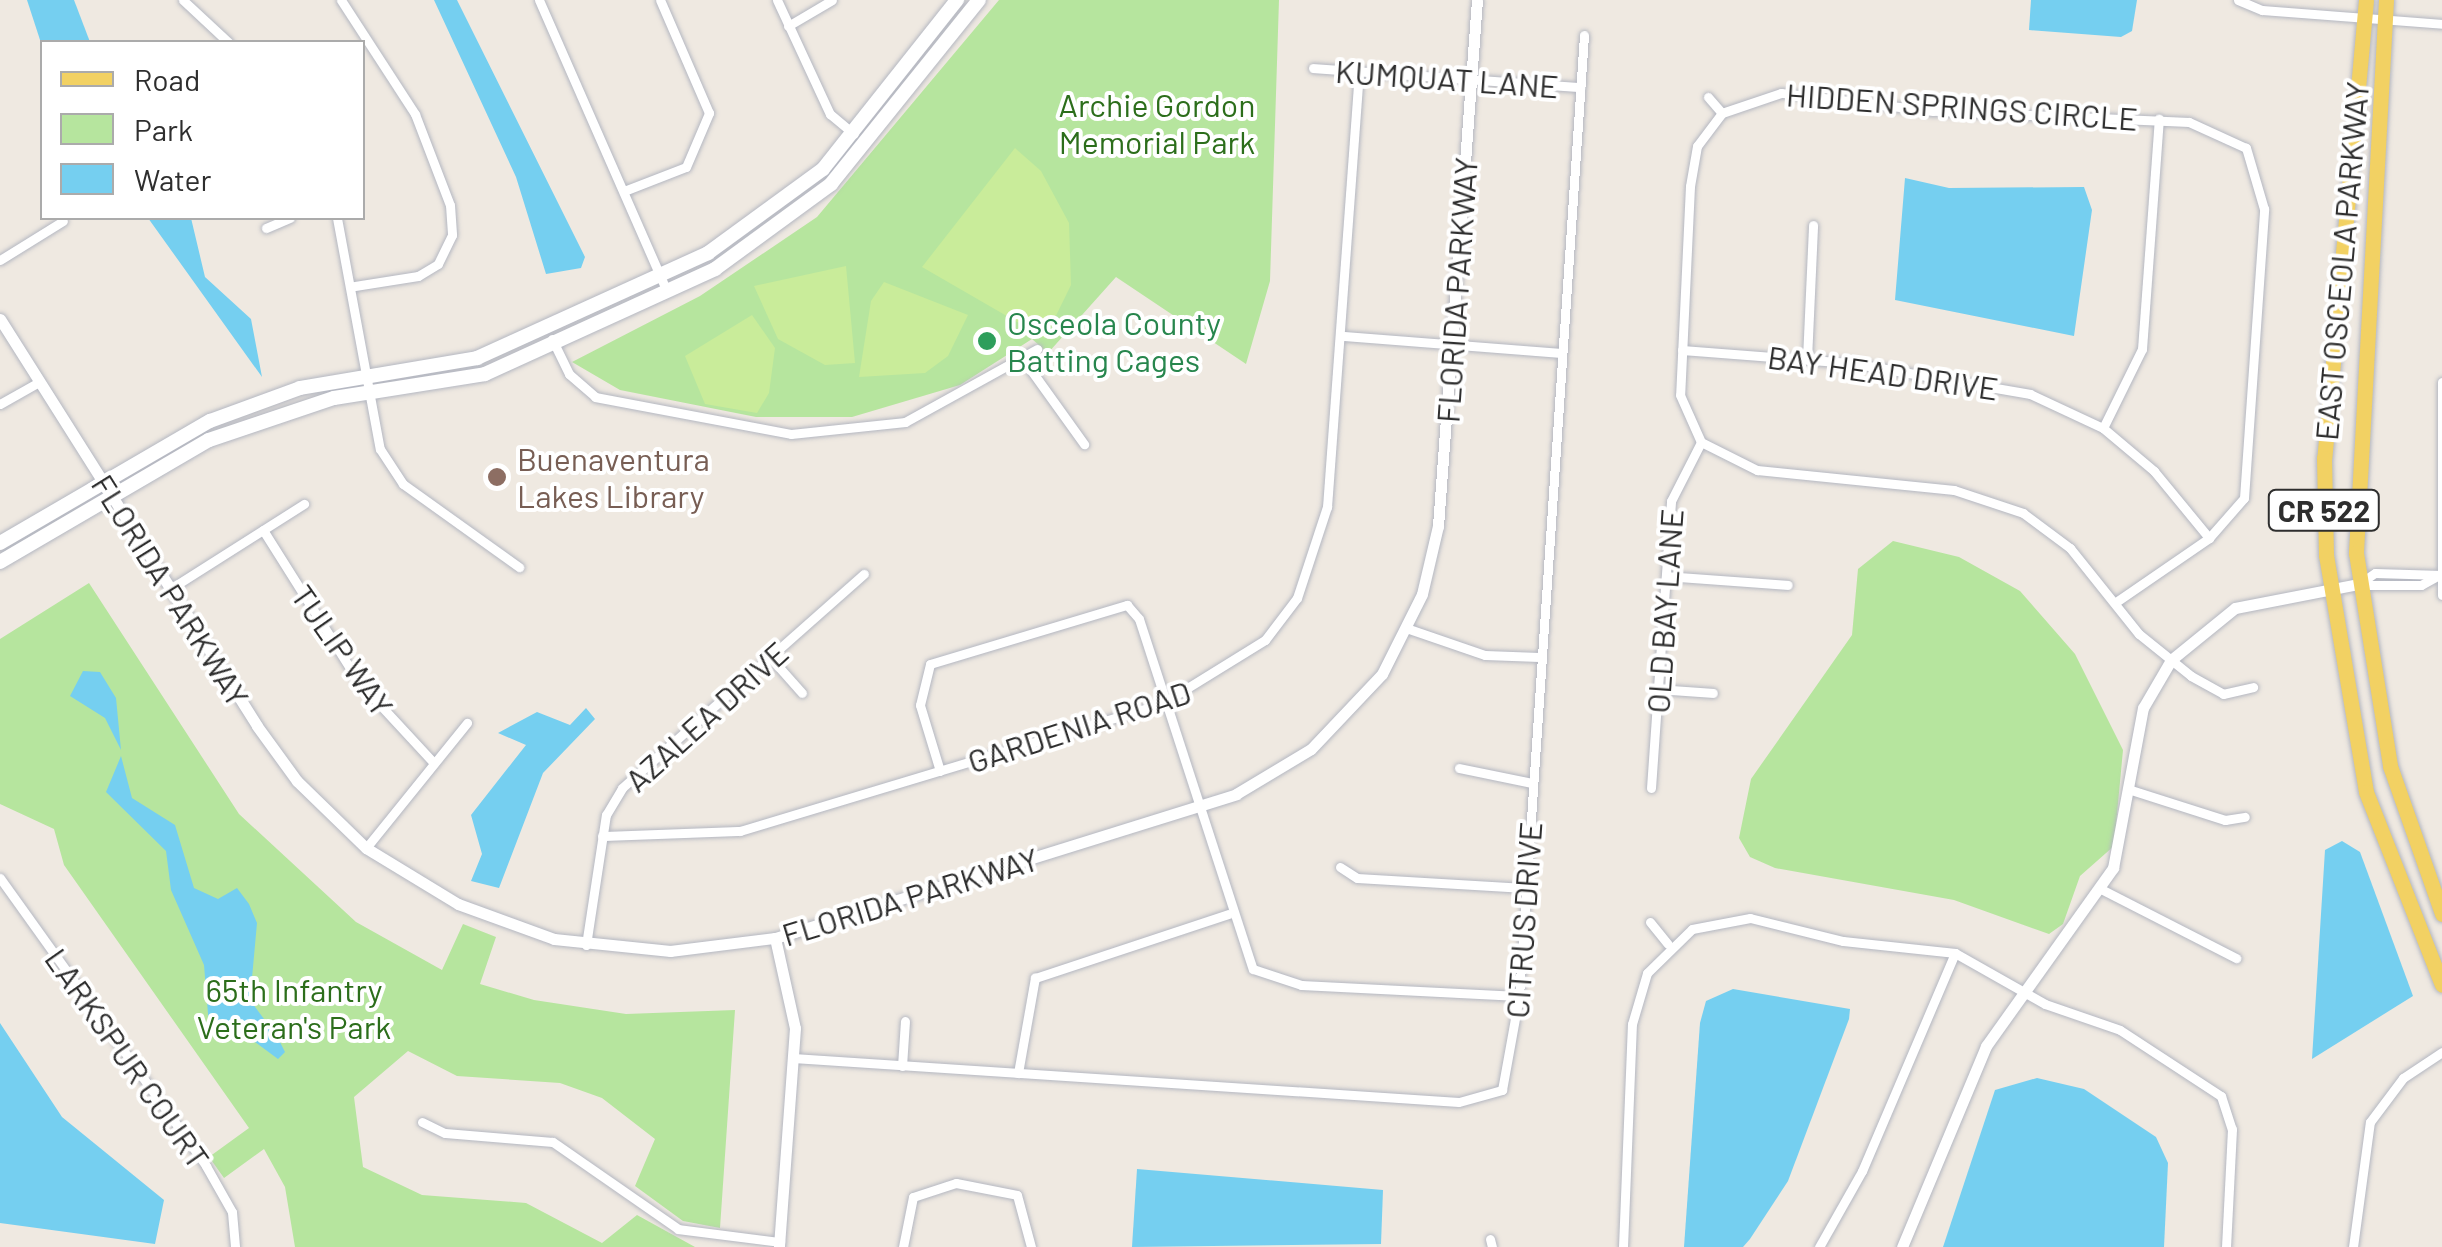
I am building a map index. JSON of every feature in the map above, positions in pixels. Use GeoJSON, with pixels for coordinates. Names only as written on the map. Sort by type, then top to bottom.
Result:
{"type":"FeatureCollection","features":[{"type":"Feature","properties":{"kind":"main road"},"geometry":{"type":"LineString","coordinates":[[0,543],[102,480],[265,399],[364,377],[449,367],[660,276],[793,197],[854,134],[956,0]]}},
{"type":"Feature","properties":{"kind":"main road"},"geometry":{"type":"LineString","coordinates":[[0,562],[110,494],[267,417],[365,394],[453,384],[667,292],[767,238],[868,145],[980,0]]}},
{"type":"Feature","properties":{"kind":"main road","name":"EAST OSCEOLA PARKWAY"},"geometry":{"type":"LineString","coordinates":[[2366,0],[2324,458],[2328,588],[2366,792],[2442,985]]}},
{"type":"Feature","properties":{"kind":"main road","name":"EAST OSCEOLA PARKWAY"},"geometry":{"type":"LineString","coordinates":[[2386,0],[2356,456],[2358,584],[2390,766],[2442,914]]}},
{"type":"Feature","properties":{"kind":"street"},"geometry":{"type":"LineString","coordinates":[[183,0],[226,40]]}},
{"type":"Feature","properties":{"kind":"street"},"geometry":{"type":"LineString","coordinates":[[341,0],[415,114],[452,235],[438,264],[418,276],[355,286]]}},
{"type":"Feature","properties":{"kind":"street"},"geometry":{"type":"LineString","coordinates":[[540,0],[667,292]]}},
{"type":"Feature","properties":{"kind":"street"},"geometry":{"type":"LineString","coordinates":[[624,191],[686,167],[710,113],[660,0]]}},
{"type":"Feature","properties":{"kind":"street"},"geometry":{"type":"LineString","coordinates":[[777,0],[830,114],[868,145]]}},
{"type":"Feature","properties":{"kind":"street"},"geometry":{"type":"LineString","coordinates":[[788,26],[832,0]]}},
{"type":"Feature","properties":{"kind":"street","name":"FLORIDA PARKWAY"},"geometry":{"type":"LineString","coordinates":[[0,319],[170,589],[297,781],[366,848],[490,919],[586,945],[670,951],[775,938],[1196,808],[1311,749],[1382,674],[1409,629],[1438,526],[1477,0]]}},
{"type":"Feature","properties":{"kind":"street"},"geometry":{"type":"LineString","coordinates":[[2238,0],[2363,18],[2442,24]]}},
{"type":"Feature","properties":{"kind":"street","name":"CITRUS DRIVE"},"geometry":{"type":"LineString","coordinates":[[792,1058],[1487,1100],[1513,1066],[1584,35]]}},
{"type":"Feature","properties":{"kind":"street","name":"KUMQUAT LANE"},"geometry":{"type":"LineString","coordinates":[[1314,68],[1580,87]]}},
{"type":"Feature","properties":{"kind":"street","name":"GARDENIA ROAD"},"geometry":{"type":"LineString","coordinates":[[602,836],[740,831],[1163,703],[1239,662],[1297,598],[1328,508],[1344,336],[1359,72]]}},
{"type":"Feature","properties":{"kind":"street","name":"HIDDEN SPRINGS CIRCLE"},"geometry":{"type":"LineString","coordinates":[[1722,114],[1781,93],[1983,114],[2159,119],[2218,129],[2246,148],[2264,209],[2248,481],[2210,538],[2116,602]]}},
{"type":"Feature","properties":{"kind":"street"},"geometry":{"type":"LineString","coordinates":[[1708,97],[1722,114],[1693,159],[1680,395],[1701,442],[1758,470],[1954,490],[2023,512],[2070,548],[2171,660],[2223,694],[2253,687]]}},
{"type":"Feature","properties":{"kind":"street"},"geometry":{"type":"LineString","coordinates":[[2103,428],[2142,350],[2159,119]]}},
{"type":"Feature","properties":{"kind":"street"},"geometry":{"type":"LineString","coordinates":[[266,228],[285,220]]}},
{"type":"Feature","properties":{"kind":"street"},"geometry":{"type":"LineString","coordinates":[[338,220],[355,286],[365,394],[380,449],[402,484],[519,568]]}},
{"type":"Feature","properties":{"kind":"street"},"geometry":{"type":"LineString","coordinates":[[0,260],[63,221]]}},
{"type":"Feature","properties":{"kind":"street"},"geometry":{"type":"LineString","coordinates":[[1806,359],[1813,225]]}},
{"type":"Feature","properties":{"kind":"street"},"geometry":{"type":"LineString","coordinates":[[547,328],[569,374],[596,397],[790,434],[905,422],[1037,349]]}},
{"type":"Feature","properties":{"kind":"street"},"geometry":{"type":"LineString","coordinates":[[1344,336],[1561,353]]}},
{"type":"Feature","properties":{"kind":"street","name":"BAY HEAD DRIVE"},"geometry":{"type":"LineString","coordinates":[[1682,350],[1806,359],[1984,381],[2103,428],[2154,470],[2210,538]]}},
{"type":"Feature","properties":{"kind":"street"},"geometry":{"type":"LineString","coordinates":[[1023,359],[1084,444]]}},
{"type":"Feature","properties":{"kind":"street"},"geometry":{"type":"LineString","coordinates":[[0,404],[39,382]]}},
{"type":"Feature","properties":{"kind":"street"},"geometry":{"type":"LineString","coordinates":[[2442,382],[2442,596]]}},
{"type":"Feature","properties":{"kind":"street","name":"OLD BAY LANE"},"geometry":{"type":"LineString","coordinates":[[1652,788],[1671,501],[1701,442]]}},
{"type":"Feature","properties":{"kind":"street"},"geometry":{"type":"LineString","coordinates":[[170,589],[304,504]]}},
{"type":"Feature","properties":{"kind":"street","name":"TULIP WAY"},"geometry":{"type":"LineString","coordinates":[[263,530],[358,681],[433,762]]}},
{"type":"Feature","properties":{"kind":"street","name":"AZALEA DRIVE"},"geometry":{"type":"LineString","coordinates":[[586,945],[602,836],[622,788],[864,574]]}},
{"type":"Feature","properties":{"kind":"street"},"geometry":{"type":"LineString","coordinates":[[2358,584],[2375,574],[2441,575]]}},
{"type":"Feature","properties":{"kind":"street"},"geometry":{"type":"LineString","coordinates":[[1902,1247],[1986,1046],[2022,991],[2101,889],[2131,790],[2143,708],[2171,660],[2235,608],[2358,584],[2422,585],[2441,575]]}},
{"type":"Feature","properties":{"kind":"street"},"geometry":{"type":"LineString","coordinates":[[1666,576],[1788,584]]}},
{"type":"Feature","properties":{"kind":"street"},"geometry":{"type":"LineString","coordinates":[[940,771],[920,706],[930,664],[1108,604],[1126,604],[1139,619],[1229,914],[1253,970],[1274,979],[1518,996]]}},
{"type":"Feature","properties":{"kind":"street"},"geometry":{"type":"LineString","coordinates":[[1409,629],[1454,648],[1539,657]]}},
{"type":"Feature","properties":{"kind":"street"},"geometry":{"type":"LineString","coordinates":[[770,658],[802,693]]}},
{"type":"Feature","properties":{"kind":"street"},"geometry":{"type":"LineString","coordinates":[[1658,690],[1713,693]]}},
{"type":"Feature","properties":{"kind":"street"},"geometry":{"type":"LineString","coordinates":[[366,848],[466,723]]}},
{"type":"Feature","properties":{"kind":"street"},"geometry":{"type":"LineString","coordinates":[[1459,768],[1532,783]]}},
{"type":"Feature","properties":{"kind":"street"},"geometry":{"type":"LineString","coordinates":[[2131,790],[2225,820],[2245,817]]}},
{"type":"Feature","properties":{"kind":"street"},"geometry":{"type":"LineString","coordinates":[[1340,867],[1357,878],[1525,888]]}},
{"type":"Feature","properties":{"kind":"street","name":"LARKSPUR COURT"},"geometry":{"type":"LineString","coordinates":[[0,878],[206,1166],[232,1212],[236,1247]]}},
{"type":"Feature","properties":{"kind":"street"},"geometry":{"type":"LineString","coordinates":[[2101,889],[2236,958]]}},
{"type":"Feature","properties":{"kind":"street"},"geometry":{"type":"LineString","coordinates":[[1018,1073],[1035,978],[1229,914]]}},
{"type":"Feature","properties":{"kind":"street"},"geometry":{"type":"LineString","coordinates":[[1623,1247],[1634,1006],[1668,944],[1708,924],[1750,918],[1842,941],[1955,953],[2022,991],[2120,1030],[2221,1096],[2232,1129],[2226,1247]]}},
{"type":"Feature","properties":{"kind":"street"},"geometry":{"type":"LineString","coordinates":[[1650,922],[1668,944]]}},
{"type":"Feature","properties":{"kind":"street"},"geometry":{"type":"LineString","coordinates":[[422,1122],[445,1132],[553,1142],[678,1228],[780,1244],[792,1002],[775,938]]}},
{"type":"Feature","properties":{"kind":"street"},"geometry":{"type":"LineString","coordinates":[[1819,1247],[1862,1171],[1955,953]]}},
{"type":"Feature","properties":{"kind":"street"},"geometry":{"type":"LineString","coordinates":[[902,1066],[905,1021]]}},
{"type":"Feature","properties":{"kind":"street"},"geometry":{"type":"LineString","coordinates":[[2353,1247],[2370,1122],[2396,1086],[2442,1052]]}},
{"type":"Feature","properties":{"kind":"street"},"geometry":{"type":"LineString","coordinates":[[904,1247],[912,1196],[956,1183],[1016,1195],[1031,1247]]}},
{"type":"Feature","properties":{"kind":"green space","name":"Archie Gordon Memorial Park"},"geometry":{"type":"Polygon","coordinates":[[[999,0],[1279,0],[1270,281],[1246,364],[1116,277],[1048,353],[1032,339],[960,385],[852,417],[756,417],[620,390],[572,362],[700,296],[817,217],[999,0]]]}},
{"type":"Feature","properties":{"kind":"green space"},"geometry":{"type":"Polygon","coordinates":[[[1015,148],[1041,171],[1069,223],[1071,285],[1045,338],[922,267],[1015,148]]]}},
{"type":"Feature","properties":{"kind":"green space"},"geometry":{"type":"Polygon","coordinates":[[[846,266],[855,363],[825,365],[778,339],[754,286],[846,266]]]}},
{"type":"Feature","properties":{"kind":"green space"},"geometry":{"type":"Polygon","coordinates":[[[884,282],[968,315],[948,356],[925,373],[859,377],[871,301],[884,282]]]}},
{"type":"Feature","properties":{"kind":"green space"},"geometry":{"type":"Polygon","coordinates":[[[752,315],[775,348],[769,393],[757,413],[705,404],[685,356],[752,315]]]}},
{"type":"Feature","properties":{"kind":"green space"},"geometry":{"type":"Polygon","coordinates":[[[1893,541],[1959,557],[2020,591],[2075,654],[2123,750],[2114,846],[2080,876],[2063,924],[2049,934],[1954,900],[1775,868],[1750,857],[1739,838],[1751,779],[1852,635],[1858,569],[1893,541]]]}},
{"type":"Feature","properties":{"kind":"green space","name":"65th Infantry Veteran's Park"},"geometry":{"type":"Polygon","coordinates":[[[89,583],[239,814],[356,922],[442,970],[463,924],[496,937],[480,984],[534,1000],[626,1014],[735,1010],[720,1228],[683,1221],[635,1186],[655,1139],[602,1098],[560,1083],[457,1076],[408,1051],[354,1097],[363,1167],[422,1195],[526,1203],[602,1243],[637,1215],[695,1247],[295,1247],[285,1187],[264,1149],[224,1178],[209,1157],[249,1128],[64,865],[54,829],[0,804],[0,639],[89,583]]]}},
{"type":"Feature","properties":{"kind":"water"},"geometry":{"type":"Polygon","coordinates":[[[27,0],[74,0],[89,40],[40,40],[27,0]]]}},
{"type":"Feature","properties":{"kind":"water"},"geometry":{"type":"Polygon","coordinates":[[[434,0],[457,0],[585,257],[581,268],[546,274],[516,177],[434,0]]]}},
{"type":"Feature","properties":{"kind":"water"},"geometry":{"type":"Polygon","coordinates":[[[2031,0],[2137,0],[2132,31],[2121,37],[2029,30],[2031,0]]]}},
{"type":"Feature","properties":{"kind":"water"},"geometry":{"type":"Polygon","coordinates":[[[1905,178],[1949,188],[2084,187],[2092,210],[2074,336],[1895,300],[1905,178]]]}},
{"type":"Feature","properties":{"kind":"water"},"geometry":{"type":"Polygon","coordinates":[[[149,220],[191,220],[205,277],[251,319],[262,377],[149,220]]]}},
{"type":"Feature","properties":{"kind":"water"},"geometry":{"type":"Polygon","coordinates":[[[83,671],[100,672],[116,698],[121,750],[105,718],[70,696],[83,671]]]}},
{"type":"Feature","properties":{"kind":"water"},"geometry":{"type":"Polygon","coordinates":[[[586,708],[595,719],[543,773],[499,888],[471,881],[482,854],[471,815],[526,745],[498,733],[537,712],[570,725],[586,708]]]}},
{"type":"Feature","properties":{"kind":"water"},"geometry":{"type":"Polygon","coordinates":[[[121,756],[132,798],[175,825],[194,888],[218,899],[237,888],[249,904],[257,923],[250,1000],[285,1052],[278,1059],[244,1034],[209,1026],[204,965],[171,890],[166,851],[106,792],[121,756]]]}},
{"type":"Feature","properties":{"kind":"water"},"geometry":{"type":"Polygon","coordinates":[[[2342,841],[2360,852],[2413,996],[2312,1059],[2325,850],[2342,841]]]}},
{"type":"Feature","properties":{"kind":"water"},"geometry":{"type":"Polygon","coordinates":[[[1733,989],[1850,1009],[1849,1019],[1788,1181],[1750,1239],[1743,1247],[1684,1247],[1700,1023],[1706,1001],[1733,989]]]}},
{"type":"Feature","properties":{"kind":"water"},"geometry":{"type":"Polygon","coordinates":[[[0,1023],[62,1117],[164,1200],[155,1244],[0,1223],[0,1023]]]}},
{"type":"Feature","properties":{"kind":"water"},"geometry":{"type":"Polygon","coordinates":[[[2037,1078],[2084,1089],[2156,1137],[2168,1163],[2164,1247],[1943,1247],[1995,1090],[2037,1078]]]}},
{"type":"Feature","properties":{"kind":"water"},"geometry":{"type":"Polygon","coordinates":[[[1137,1169],[1383,1190],[1381,1244],[1132,1247],[1137,1169]]]}},
{"type":"Feature","properties":{"kind":"place","name":"Osceola County Batting Cages"},"geometry":{"type":"Point","coordinates":[987,341]}},
{"type":"Feature","properties":{"kind":"place","name":"Buenaventura Lakes Library"},"geometry":{"type":"Point","coordinates":[497,477]}}]}
